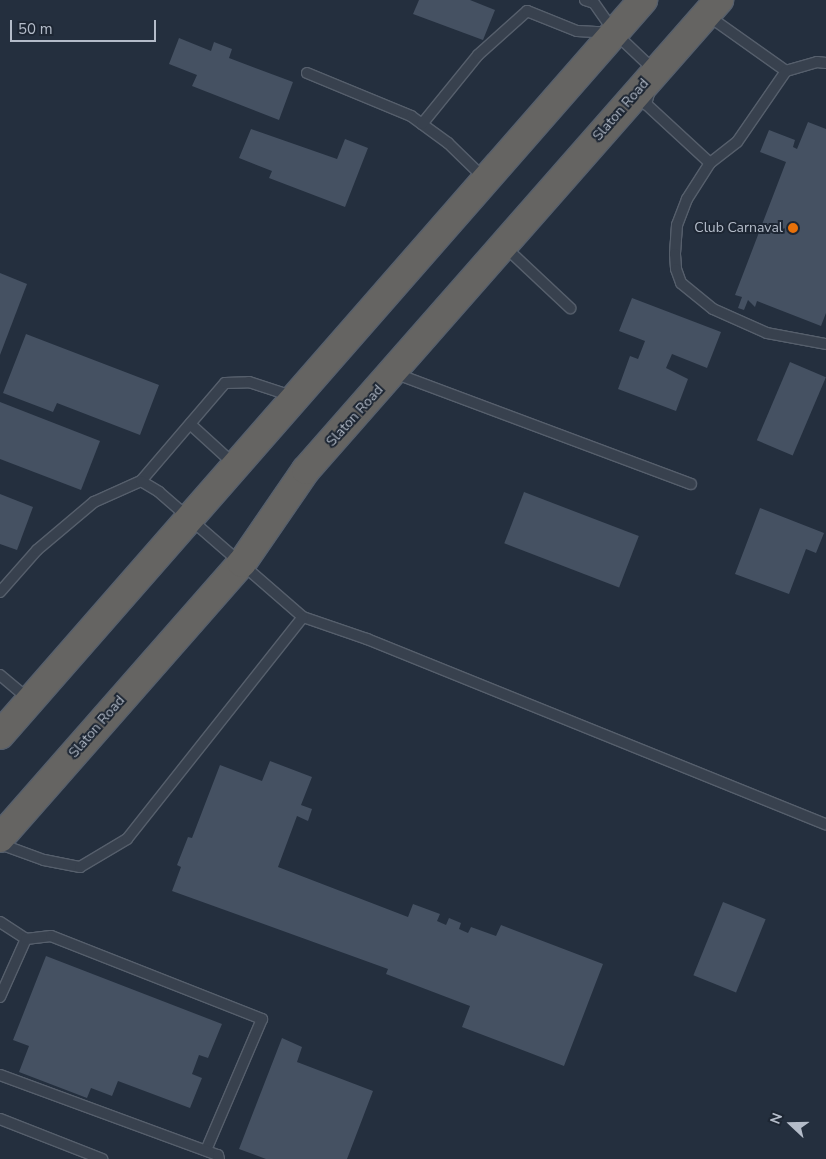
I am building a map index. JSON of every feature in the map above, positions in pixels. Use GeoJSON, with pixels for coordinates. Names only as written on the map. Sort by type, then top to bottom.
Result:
{"type":"FeatureCollection","features":[{"type":"Feature","properties":{"kind":"highway"},"geometry":{"type":"LineString","coordinates":[[0,735],[643,0]]}},
{"type":"Feature","properties":{"kind":"highway","name":"Slaton Road"},"geometry":{"type":"LineString","coordinates":[[0,838],[242,563],[306,470],[713,7]]}},
{"type":"Feature","properties":{"kind":"lane"},"geometry":{"type":"LineString","coordinates":[[585,0],[594,3],[615,33],[656,72],[646,104],[710,163]]}},
{"type":"Feature","properties":{"kind":"lane"},"geometry":{"type":"LineString","coordinates":[[713,7],[786,71]]}},
{"type":"Feature","properties":{"kind":"lane"},"geometry":{"type":"LineString","coordinates":[[422,124],[478,55],[527,11],[577,31],[615,33]]}},
{"type":"Feature","properties":{"kind":"lane"},"geometry":{"type":"LineString","coordinates":[[826,63],[817,62],[786,71],[737,142],[710,163],[687,199],[677,225],[676,269],[681,283],[713,309],[767,333],[826,344]]}},
{"type":"Feature","properties":{"kind":"lane"},"geometry":{"type":"LineString","coordinates":[[307,73],[411,116],[448,143],[486,180]]}},
{"type":"Feature","properties":{"kind":"lane"},"geometry":{"type":"LineString","coordinates":[[504,246],[570,308]]}},
{"type":"Feature","properties":{"kind":"lane"},"geometry":{"type":"LineString","coordinates":[[393,373],[690,484]]}},
{"type":"Feature","properties":{"kind":"lane"},"geometry":{"type":"LineString","coordinates":[[0,592],[37,550],[94,502],[141,481],[225,383],[249,382],[295,397]]}},
{"type":"Feature","properties":{"kind":"lane"},"geometry":{"type":"LineString","coordinates":[[190,424],[237,466]]}},
{"type":"Feature","properties":{"kind":"lane"},"geometry":{"type":"LineString","coordinates":[[141,481],[159,492],[303,618],[367,640],[826,824]]}},
{"type":"Feature","properties":{"kind":"lane"},"geometry":{"type":"LineString","coordinates":[[0,844],[44,860],[80,867],[127,839],[303,618]]}},
{"type":"Feature","properties":{"kind":"lane"},"geometry":{"type":"LineString","coordinates":[[0,675],[30,700]]}},
{"type":"Feature","properties":{"kind":"lane"},"geometry":{"type":"LineString","coordinates":[[0,922],[26,939],[51,936],[262,1019],[206,1150]]}},
{"type":"Feature","properties":{"kind":"lane"},"geometry":{"type":"LineString","coordinates":[[0,997],[26,939]]}},
{"type":"Feature","properties":{"kind":"lane"},"geometry":{"type":"LineString","coordinates":[[0,1075],[206,1150],[218,1155],[219,1159]]}},
{"type":"Feature","properties":{"kind":"lane"},"geometry":{"type":"LineString","coordinates":[[0,1119],[102,1159]]}},
{"type":"Feature","properties":{"kind":"building"},"geometry":{"type":"Polygon","coordinates":[[[419,0],[470,0],[495,10],[483,40],[413,14],[419,0]]]}},
{"type":"Feature","properties":{"kind":"building"},"geometry":{"type":"Polygon","coordinates":[[[179,38],[211,51],[214,42],[232,49],[229,58],[293,82],[279,120],[192,86],[197,75],[169,64],[179,38]]]}},
{"type":"Feature","properties":{"kind":"building","name":"Club Carnaval"},"geometry":{"type":"Polygon","coordinates":[[[808,122],[826,129],[826,313],[821,326],[757,301],[755,307],[748,300],[744,310],[738,308],[742,297],[735,295],[786,162],[760,152],[769,130],[795,140],[793,147],[797,149],[808,122]]]}},
{"type":"Feature","properties":{"kind":"building"},"geometry":{"type":"Polygon","coordinates":[[[251,129],[337,159],[345,139],[368,148],[345,207],[269,178],[272,171],[239,158],[251,129]]]}},
{"type":"Feature","properties":{"kind":"building"},"geometry":{"type":"Polygon","coordinates":[[[0,273],[27,284],[0,355],[0,273]]]}},
{"type":"Feature","properties":{"kind":"building"},"geometry":{"type":"Polygon","coordinates":[[[632,298],[721,332],[707,368],[672,354],[666,368],[688,379],[676,411],[618,389],[630,356],[638,359],[645,341],[619,331],[632,298]]]}},
{"type":"Feature","properties":{"kind":"building"},"geometry":{"type":"Polygon","coordinates":[[[26,334],[159,385],[140,435],[57,403],[53,412],[3,393],[26,334]]]}},
{"type":"Feature","properties":{"kind":"building"},"geometry":{"type":"Polygon","coordinates":[[[790,362],[826,377],[793,455],[757,440],[790,362]]]}},
{"type":"Feature","properties":{"kind":"building"},"geometry":{"type":"Polygon","coordinates":[[[0,402],[100,441],[81,490],[0,459],[0,402]]]}},
{"type":"Feature","properties":{"kind":"building"},"geometry":{"type":"Polygon","coordinates":[[[524,492],[639,536],[619,587],[504,543],[524,492]]]}},
{"type":"Feature","properties":{"kind":"building"},"geometry":{"type":"Polygon","coordinates":[[[0,494],[33,507],[17,550],[0,544],[0,494]]]}},
{"type":"Feature","properties":{"kind":"building"},"geometry":{"type":"Polygon","coordinates":[[[760,508],[824,533],[816,553],[806,549],[789,594],[735,574],[760,508]]]}},
{"type":"Feature","properties":{"kind":"building"},"geometry":{"type":"Polygon","coordinates":[[[270,761],[312,777],[301,805],[312,809],[308,821],[297,816],[278,867],[408,917],[413,904],[440,914],[437,921],[446,925],[449,918],[461,923],[459,929],[468,933],[471,927],[496,936],[501,925],[603,964],[564,1066],[462,1027],[470,1006],[386,974],[388,969],[172,891],[181,867],[177,865],[188,837],[192,838],[220,765],[262,781],[270,761]]]}},
{"type":"Feature","properties":{"kind":"building"},"geometry":{"type":"Polygon","coordinates":[[[723,902],[766,919],[736,992],[693,975],[723,902]]]}},
{"type":"Feature","properties":{"kind":"building"},"geometry":{"type":"Polygon","coordinates":[[[46,956],[222,1024],[208,1058],[199,1055],[192,1074],[202,1078],[190,1108],[118,1081],[112,1096],[91,1088],[87,1098],[19,1072],[29,1046],[13,1040],[46,956]]]}},
{"type":"Feature","properties":{"kind":"building"},"geometry":{"type":"Polygon","coordinates":[[[282,1038],[302,1047],[297,1062],[373,1091],[347,1159],[266,1159],[239,1149],[282,1038]]]}},
{"type":"Feature","properties":{"kind":"place","name":"Club Carnaval"},"geometry":{"type":"Point","coordinates":[793,228]}}]}
